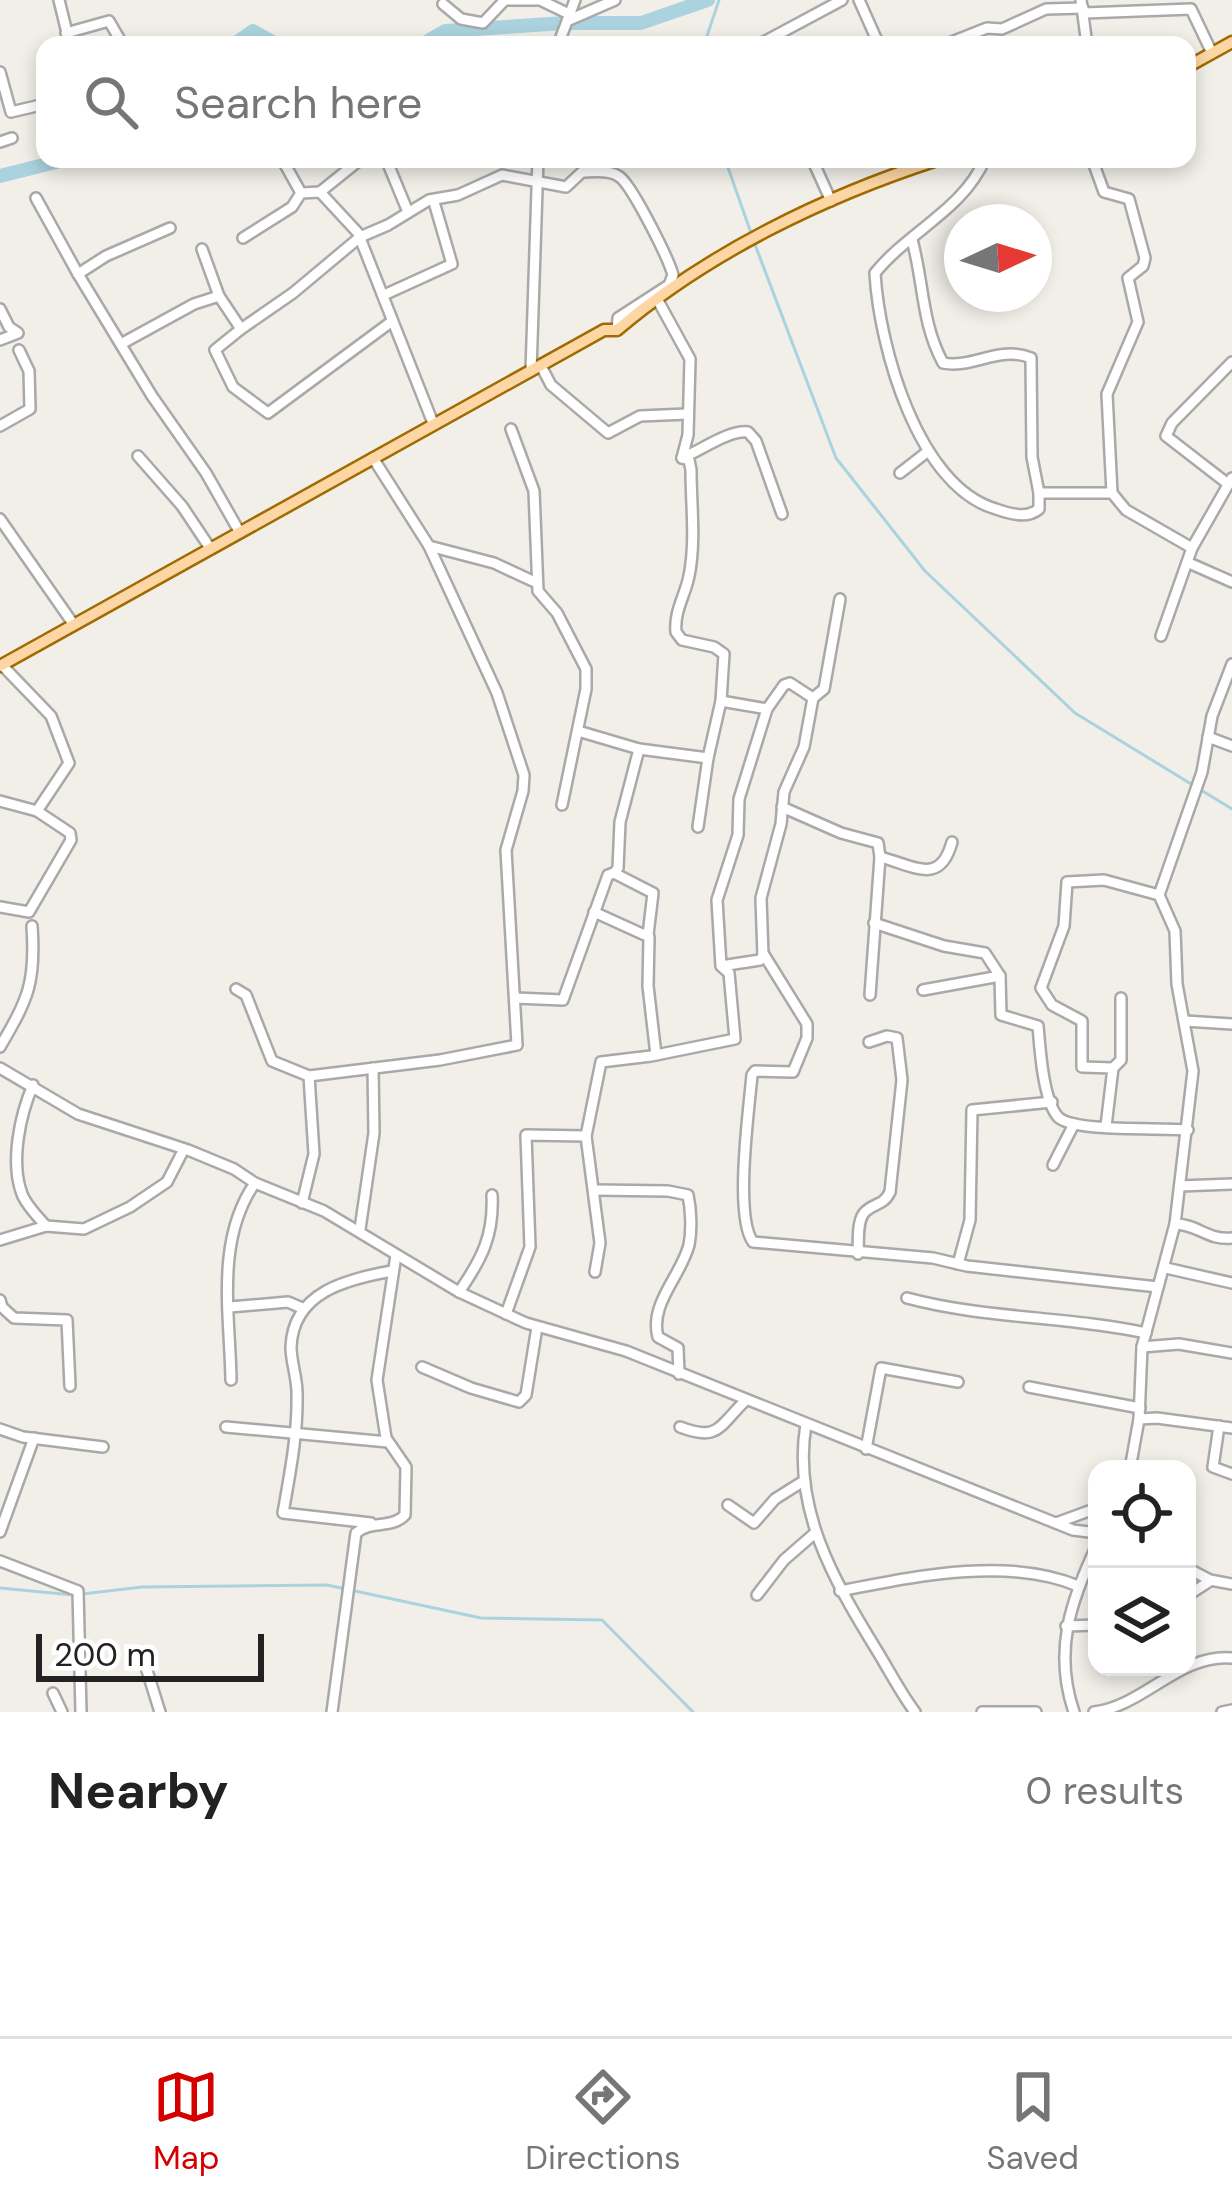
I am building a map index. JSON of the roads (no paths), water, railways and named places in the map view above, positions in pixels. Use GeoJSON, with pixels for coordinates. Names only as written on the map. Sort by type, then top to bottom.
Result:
{"type":"FeatureCollection","features":[{"type":"Feature","properties":{"kind":"main road"},"geometry":{"type":"LineString","coordinates":[[1196,62],[1232,42]]}},
{"type":"Feature","properties":{"kind":"main road"},"geometry":{"type":"LineString","coordinates":[[1,665],[604,330],[617,330],[656,297],[748,242],[831,201],[916,168]]}},
{"type":"Feature","properties":{"kind":"street"},"geometry":{"type":"LineString","coordinates":[[59,0],[67,36]]}},
{"type":"Feature","properties":{"kind":"street"},"geometry":{"type":"LineString","coordinates":[[562,36],[575,0]]}},
{"type":"Feature","properties":{"kind":"street"},"geometry":{"type":"LineString","coordinates":[[443,4],[461,19],[483,23],[504,1],[540,1],[570,17],[615,0]]}},
{"type":"Feature","properties":{"kind":"street"},"geometry":{"type":"LineString","coordinates":[[775,36],[842,0]]}},
{"type":"Feature","properties":{"kind":"street"},"geometry":{"type":"LineString","coordinates":[[859,0],[875,36]]}},
{"type":"Feature","properties":{"kind":"street"},"geometry":{"type":"LineString","coordinates":[[967,36],[987,28],[1002,29],[1046,9],[1190,4],[1212,52]]}},
{"type":"Feature","properties":{"kind":"street"},"geometry":{"type":"LineString","coordinates":[[66,33],[110,21],[118,36]]}},
{"type":"Feature","properties":{"kind":"street"},"geometry":{"type":"LineString","coordinates":[[0,72],[11,112],[36,106]]}},
{"type":"Feature","properties":{"kind":"street"},"geometry":{"type":"LineString","coordinates":[[0,142],[12,138]]}},
{"type":"Feature","properties":{"kind":"street"},"geometry":{"type":"LineString","coordinates":[[287,168],[301,194]]}},
{"type":"Feature","properties":{"kind":"street"},"geometry":{"type":"LineString","coordinates":[[243,238],[292,207],[301,194],[320,192],[350,168]]}},
{"type":"Feature","properties":{"kind":"street"},"geometry":{"type":"LineString","coordinates":[[390,168],[408,212]]}},
{"type":"Feature","properties":{"kind":"street"},"geometry":{"type":"LineString","coordinates":[[538,168],[536,369],[608,433],[640,416],[687,414]]}},
{"type":"Feature","properties":{"kind":"street"},"geometry":{"type":"LineString","coordinates":[[816,168],[831,201]]}},
{"type":"Feature","properties":{"kind":"street"},"geometry":{"type":"LineString","coordinates":[[912,239],[922,277],[927,331],[943,363],[964,363],[999,353],[1031,358],[1031,457],[1039,493],[1039,509],[1034,514],[1004,512],[974,502],[927,452],[885,348],[877,306],[875,274],[912,239],[948,209],[981,168]]}},
{"type":"Feature","properties":{"kind":"street"},"geometry":{"type":"LineString","coordinates":[[1095,168],[1104,193],[1130,199],[1145,258],[1143,266],[1128,278],[1137,328],[1107,394],[1112,493],[1126,510],[1192,548]]}},
{"type":"Feature","properties":{"kind":"street"},"geometry":{"type":"LineString","coordinates":[[391,322],[268,413],[232,386],[215,350],[360,237],[429,200],[502,175],[566,187],[582,172],[607,171],[620,177],[672,271],[669,285],[619,318],[617,330]]}},
{"type":"Feature","properties":{"kind":"street"},"geometry":{"type":"LineString","coordinates":[[320,192],[360,237],[433,423]]}},
{"type":"Feature","properties":{"kind":"street"},"geometry":{"type":"LineString","coordinates":[[36,197],[78,274],[239,531]]}},
{"type":"Feature","properties":{"kind":"street"},"geometry":{"type":"LineString","coordinates":[[384,296],[452,264],[434,202]]}},
{"type":"Feature","properties":{"kind":"street"},"geometry":{"type":"LineString","coordinates":[[78,274],[170,228]]}},
{"type":"Feature","properties":{"kind":"street"},"geometry":{"type":"LineString","coordinates":[[202,249],[219,296],[241,329]]}},
{"type":"Feature","properties":{"kind":"street"},"geometry":{"type":"LineString","coordinates":[[121,344],[194,304],[219,296]]}},
{"type":"Feature","properties":{"kind":"street"},"geometry":{"type":"LineString","coordinates":[[656,297],[688,353],[687,446],[682,458]]}},
{"type":"Feature","properties":{"kind":"street"},"geometry":{"type":"LineString","coordinates":[[0,309],[18,333],[0,340]]}},
{"type":"Feature","properties":{"kind":"street"},"geometry":{"type":"LineString","coordinates":[[0,426],[30,409],[29,371],[19,350]]}},
{"type":"Feature","properties":{"kind":"street"},"geometry":{"type":"LineString","coordinates":[[1160,636],[1192,548],[1230,481],[1166,436],[1172,423],[1232,362]]}},
{"type":"Feature","properties":{"kind":"street"},"geometry":{"type":"LineString","coordinates":[[511,430],[534,491],[538,591],[586,669],[562,805]]}},
{"type":"Feature","properties":{"kind":"street"},"geometry":{"type":"LineString","coordinates":[[682,458],[736,431],[748,432],[756,441],[782,514]]}},
{"type":"Feature","properties":{"kind":"street"},"geometry":{"type":"LineString","coordinates":[[900,473],[927,452]]}},
{"type":"Feature","properties":{"kind":"street"},"geometry":{"type":"LineString","coordinates":[[138,455],[210,548]]}},
{"type":"Feature","properties":{"kind":"street"},"geometry":{"type":"LineString","coordinates":[[236,989],[246,995],[256,1013],[275,1065],[309,1076],[514,1047],[518,1042],[506,850],[523,791],[523,770],[497,693],[429,546],[373,458]]}},
{"type":"Feature","properties":{"kind":"street"},"geometry":{"type":"LineString","coordinates":[[682,458],[689,460],[691,470],[692,543],[676,632],[682,640],[724,654],[721,701],[698,827]]}},
{"type":"Feature","properties":{"kind":"street"},"geometry":{"type":"LineString","coordinates":[[1039,493],[1112,493]]}},
{"type":"Feature","properties":{"kind":"street"},"geometry":{"type":"LineString","coordinates":[[0,519],[74,625]]}},
{"type":"Feature","properties":{"kind":"street"},"geometry":{"type":"LineString","coordinates":[[429,546],[494,563],[537,583]]}},
{"type":"Feature","properties":{"kind":"street"},"geometry":{"type":"LineString","coordinates":[[1189,563],[1232,583]]}},
{"type":"Feature","properties":{"kind":"street"},"geometry":{"type":"LineString","coordinates":[[840,599],[824,689],[813,698],[804,747],[786,783],[760,906],[764,952],[808,1030],[794,1072],[755,1071],[752,1075],[744,1175],[746,1233],[758,1244],[933,1258],[1158,1287]]}},
{"type":"Feature","properties":{"kind":"street"},"geometry":{"type":"LineString","coordinates":[[1131,1460],[1142,1347],[1166,1268],[1193,1071],[1177,984],[1175,931],[1159,895],[1202,772],[1212,716],[1232,664]]}},
{"type":"Feature","properties":{"kind":"street"},"geometry":{"type":"LineString","coordinates":[[1,665],[51,716],[69,755],[69,763],[37,811]]}},
{"type":"Feature","properties":{"kind":"street"},"geometry":{"type":"LineString","coordinates":[[595,1272],[600,1243],[586,1136],[599,1063],[735,1039],[729,973],[721,966],[718,892],[738,835],[739,799],[766,709],[789,682],[813,698]]}},
{"type":"Feature","properties":{"kind":"street"},"geometry":{"type":"LineString","coordinates":[[721,701],[766,709]]}},
{"type":"Feature","properties":{"kind":"street"},"geometry":{"type":"LineString","coordinates":[[578,731],[639,749],[708,758]]}},
{"type":"Feature","properties":{"kind":"street"},"geometry":{"type":"LineString","coordinates":[[1208,737],[1232,746]]}},
{"type":"Feature","properties":{"kind":"street"},"geometry":{"type":"LineString","coordinates":[[515,998],[562,1001],[607,876],[618,868],[620,822],[639,749]]}},
{"type":"Feature","properties":{"kind":"street"},"geometry":{"type":"LineString","coordinates":[[0,801],[37,811],[70,833],[71,840],[29,912],[0,908]]}},
{"type":"Feature","properties":{"kind":"street"},"geometry":{"type":"LineString","coordinates":[[782,807],[841,833],[875,840],[880,857],[870,994]]}},
{"type":"Feature","properties":{"kind":"street"},"geometry":{"type":"LineString","coordinates":[[880,857],[940,869],[952,842]]}},
{"type":"Feature","properties":{"kind":"street"},"geometry":{"type":"LineString","coordinates":[[614,873],[654,894],[648,935],[656,1055]]}},
{"type":"Feature","properties":{"kind":"street"},"geometry":{"type":"LineString","coordinates":[[1113,1068],[1082,1066],[1082,1021],[1052,1005],[1042,993],[1064,926],[1064,887],[1067,882],[1093,878],[1159,895]]}},
{"type":"Feature","properties":{"kind":"street"},"geometry":{"type":"LineString","coordinates":[[594,912],[648,935]]}},
{"type":"Feature","properties":{"kind":"street"},"geometry":{"type":"LineString","coordinates":[[874,923],[944,946],[985,953],[1000,976],[1001,1015],[1038,1026],[1039,1052],[1057,1116],[1074,1124],[1188,1130]]}},
{"type":"Feature","properties":{"kind":"street"},"geometry":{"type":"LineString","coordinates":[[0,1047],[24,1009],[34,967],[32,926]]}},
{"type":"Feature","properties":{"kind":"street"},"geometry":{"type":"LineString","coordinates":[[721,966],[760,960],[764,952]]}},
{"type":"Feature","properties":{"kind":"street"},"geometry":{"type":"LineString","coordinates":[[923,990],[1000,976]]}},
{"type":"Feature","properties":{"kind":"street"},"geometry":{"type":"LineString","coordinates":[[1106,1126],[1113,1068],[1121,1060],[1121,998]]}},
{"type":"Feature","properties":{"kind":"street"},"geometry":{"type":"LineString","coordinates":[[1185,1021],[1232,1024]]}},
{"type":"Feature","properties":{"kind":"street"},"geometry":{"type":"LineString","coordinates":[[858,1254],[861,1218],[868,1209],[883,1204],[890,1192],[902,1080],[897,1038],[869,1042]]}},
{"type":"Feature","properties":{"kind":"street"},"geometry":{"type":"LineString","coordinates":[[0,1068],[78,1114],[234,1169],[255,1184],[360,1229],[459,1292],[506,1314],[626,1351],[1073,1531],[1088,1532]]}},
{"type":"Feature","properties":{"kind":"street"},"geometry":{"type":"LineString","coordinates":[[360,1229],[374,1133],[373,1068]]}},
{"type":"Feature","properties":{"kind":"street"},"geometry":{"type":"LineString","coordinates":[[302,1203],[314,1154],[309,1076]]}},
{"type":"Feature","properties":{"kind":"street"},"geometry":{"type":"LineString","coordinates":[[33,1085],[21,1127],[20,1186],[46,1226]]}},
{"type":"Feature","properties":{"kind":"street"},"geometry":{"type":"LineString","coordinates":[[958,1264],[970,1220],[972,1110],[1052,1102]]}},
{"type":"Feature","properties":{"kind":"street"},"geometry":{"type":"LineString","coordinates":[[1053,1165],[1074,1124]]}},
{"type":"Feature","properties":{"kind":"street"},"geometry":{"type":"LineString","coordinates":[[506,1314],[530,1246],[524,1137],[586,1136]]}},
{"type":"Feature","properties":{"kind":"street"},"geometry":{"type":"LineString","coordinates":[[0,1240],[46,1226],[84,1229],[130,1207],[172,1177],[184,1149]]}},
{"type":"Feature","properties":{"kind":"street"},"geometry":{"type":"LineString","coordinates":[[231,1380],[228,1271],[234,1224],[255,1184]]}},
{"type":"Feature","properties":{"kind":"street"},"geometry":{"type":"LineString","coordinates":[[1180,1186],[1232,1184]]}},
{"type":"Feature","properties":{"kind":"street"},"geometry":{"type":"LineString","coordinates":[[594,1190],[688,1195],[688,1245],[658,1311],[655,1330],[658,1337],[678,1348],[679,1374]]}},
{"type":"Feature","properties":{"kind":"street"},"geometry":{"type":"LineString","coordinates":[[459,1292],[485,1251],[494,1223],[492,1195]]}},
{"type":"Feature","properties":{"kind":"street"},"geometry":{"type":"LineString","coordinates":[[1174,1224],[1186,1224],[1211,1239],[1232,1238]]}},
{"type":"Feature","properties":{"kind":"street"},"geometry":{"type":"LineString","coordinates":[[392,1270],[346,1281],[302,1308],[291,1348],[298,1387],[296,1436],[284,1514],[373,1523],[397,1522],[404,1515],[406,1467],[388,1442],[377,1375],[396,1255]]}},
{"type":"Feature","properties":{"kind":"street"},"geometry":{"type":"LineString","coordinates":[[1166,1268],[1232,1283]]}},
{"type":"Feature","properties":{"kind":"street"},"geometry":{"type":"LineString","coordinates":[[907,1298],[1146,1333]]}},
{"type":"Feature","properties":{"kind":"street"},"geometry":{"type":"LineString","coordinates":[[230,1307],[288,1302],[302,1308]]}},
{"type":"Feature","properties":{"kind":"street"},"geometry":{"type":"LineString","coordinates":[[0,1305],[14,1318],[67,1320],[70,1386]]}},
{"type":"Feature","properties":{"kind":"street"},"geometry":{"type":"LineString","coordinates":[[422,1367],[519,1402],[526,1395],[537,1327]]}},
{"type":"Feature","properties":{"kind":"street"},"geometry":{"type":"LineString","coordinates":[[1142,1347],[1179,1343],[1232,1353]]}},
{"type":"Feature","properties":{"kind":"street"},"geometry":{"type":"LineString","coordinates":[[866,1449],[881,1369],[958,1382]]}},
{"type":"Feature","properties":{"kind":"street"},"geometry":{"type":"LineString","coordinates":[[1029,1387],[1157,1418],[1232,1428]]}},
{"type":"Feature","properties":{"kind":"street"},"geometry":{"type":"LineString","coordinates":[[680,1427],[703,1436],[712,1434],[745,1401]]}},
{"type":"Feature","properties":{"kind":"street"},"geometry":{"type":"LineString","coordinates":[[806,1424],[802,1483],[814,1533],[840,1591],[912,1708],[895,1712]]}},
{"type":"Feature","properties":{"kind":"street"},"geometry":{"type":"LineString","coordinates":[[1219,1426],[1213,1467],[1232,1474]]}},
{"type":"Feature","properties":{"kind":"street"},"geometry":{"type":"LineString","coordinates":[[226,1427],[388,1442]]}},
{"type":"Feature","properties":{"kind":"street"},"geometry":{"type":"LineString","coordinates":[[0,1429],[103,1447]]}},
{"type":"Feature","properties":{"kind":"street"},"geometry":{"type":"LineString","coordinates":[[0,1532],[34,1438]]}},
{"type":"Feature","properties":{"kind":"street"},"geometry":{"type":"LineString","coordinates":[[728,1505],[754,1523],[775,1499],[802,1483]]}},
{"type":"Feature","properties":{"kind":"street"},"geometry":{"type":"LineString","coordinates":[[1057,1523],[1088,1511]]}},
{"type":"Feature","properties":{"kind":"street"},"geometry":{"type":"LineString","coordinates":[[332,1712],[356,1533],[373,1523]]}},
{"type":"Feature","properties":{"kind":"street"},"geometry":{"type":"LineString","coordinates":[[758,1595],[784,1560],[814,1533]]}},
{"type":"Feature","properties":{"kind":"street"},"geometry":{"type":"LineString","coordinates":[[0,1562],[78,1591],[81,1712]]}},
{"type":"Feature","properties":{"kind":"street"},"geometry":{"type":"LineString","coordinates":[[1074,1712],[1064,1660],[1066,1626],[1088,1564]]}},
{"type":"Feature","properties":{"kind":"street"},"geometry":{"type":"LineString","coordinates":[[840,1591],[922,1573],[1016,1572],[1048,1575],[1078,1586]]}},
{"type":"Feature","properties":{"kind":"street"},"geometry":{"type":"LineString","coordinates":[[1196,1573],[1232,1584]]}},
{"type":"Feature","properties":{"kind":"street"},"geometry":{"type":"LineString","coordinates":[[1196,1590],[1210,1580]]}},
{"type":"Feature","properties":{"kind":"street"},"geometry":{"type":"LineString","coordinates":[[1066,1626],[1088,1625]]}},
{"type":"Feature","properties":{"kind":"street"},"geometry":{"type":"LineString","coordinates":[[1094,1712],[1114,1710],[1208,1657],[1232,1658]]}},
{"type":"Feature","properties":{"kind":"street"},"geometry":{"type":"LineString","coordinates":[[144,1661],[160,1712]]}},
{"type":"Feature","properties":{"kind":"street"},"geometry":{"type":"LineString","coordinates":[[53,1693],[62,1712]]}},
{"type":"Feature","properties":{"kind":"street"},"geometry":{"type":"LineString","coordinates":[[1222,1712],[1232,1710]]}},
{"type":"Feature","properties":{"kind":"street"},"geometry":{"type":"LineString","coordinates":[[982,1712],[1036,1712]]}},
{"type":"Feature","properties":{"kind":"waterway"},"geometry":{"type":"LineString","coordinates":[[436,36],[445,31],[565,23],[641,23],[708,0]]}},
{"type":"Feature","properties":{"kind":"waterway"},"geometry":{"type":"LineString","coordinates":[[707,36],[719,0]]}},
{"type":"Feature","properties":{"kind":"waterway"},"geometry":{"type":"LineString","coordinates":[[246,36],[253,31],[262,36]]}},
{"type":"Feature","properties":{"kind":"waterway"},"geometry":{"type":"LineString","coordinates":[[0,176],[36,167]]}},
{"type":"Feature","properties":{"kind":"waterway"},"geometry":{"type":"LineString","coordinates":[[728,168],[751,233]]}},
{"type":"Feature","properties":{"kind":"waterway"},"geometry":{"type":"LineString","coordinates":[[754,242],[836,458],[925,571],[1075,713],[1232,809]]}},
{"type":"Feature","properties":{"kind":"waterway"},"geometry":{"type":"LineString","coordinates":[[82,1594],[142,1587],[327,1585],[481,1618],[602,1620],[693,1712]]}},
{"type":"Feature","properties":{"kind":"waterway"},"geometry":{"type":"LineString","coordinates":[[0,1588],[73,1595]]}}]}
